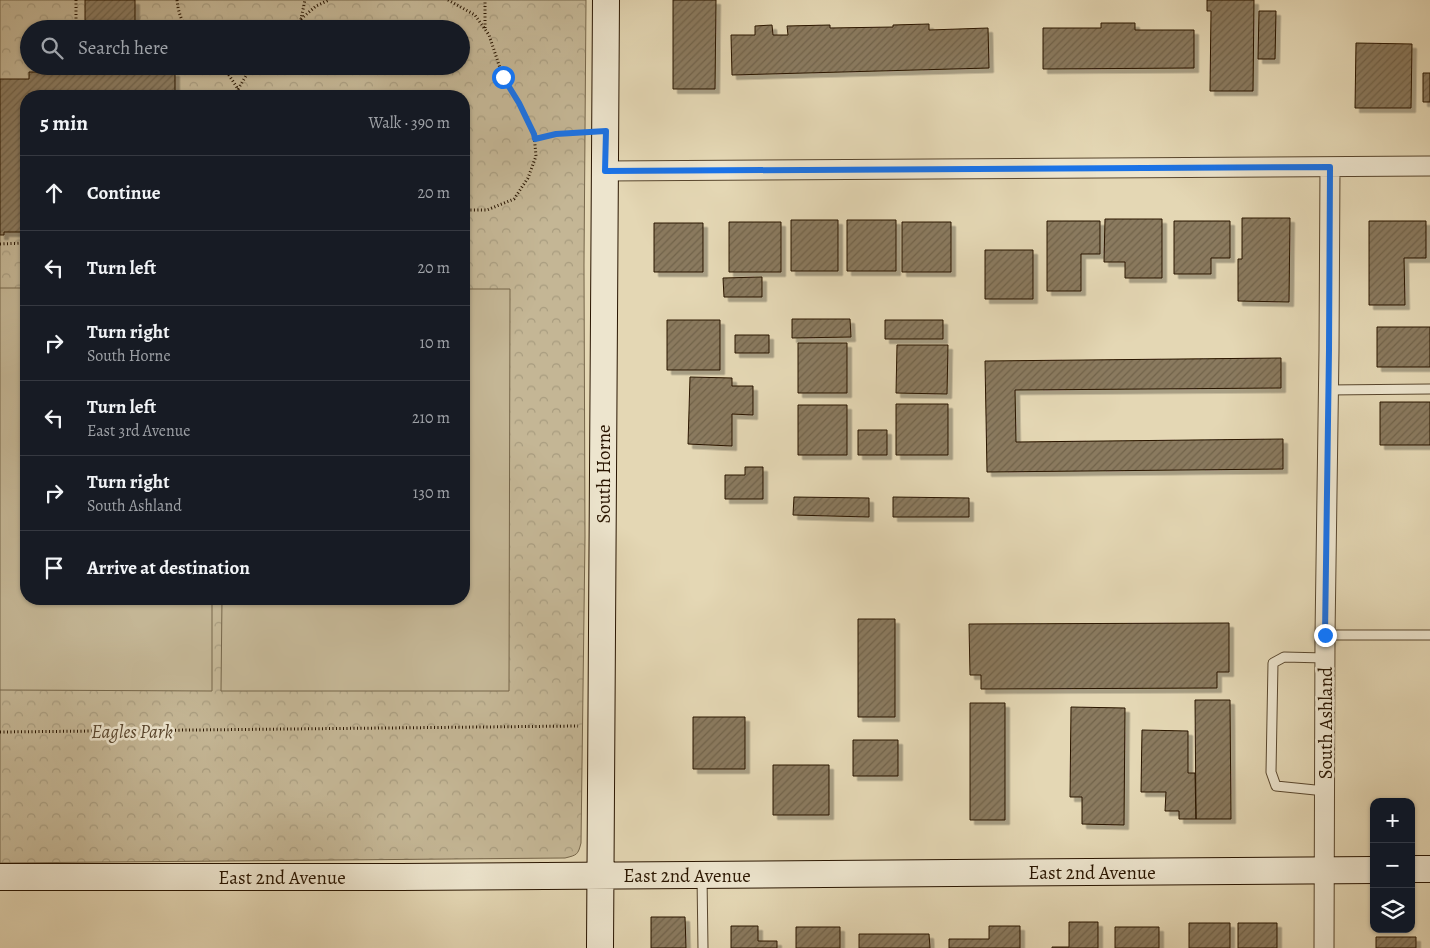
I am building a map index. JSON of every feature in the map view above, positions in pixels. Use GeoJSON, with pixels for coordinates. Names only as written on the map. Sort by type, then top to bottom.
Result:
{"type":"FeatureCollection","features":[{"type":"Feature","properties":{"kind":"street","name":"South Horne"},"geometry":{"type":"LineString","coordinates":[[600,948],[606,0]]}},
{"type":"Feature","properties":{"kind":"street"},"geometry":{"type":"LineString","coordinates":[[605,171],[1430,166]]}},
{"type":"Feature","properties":{"kind":"street","name":"South Ashland"},"geometry":{"type":"LineString","coordinates":[[1324,948],[1330,167]]}},
{"type":"Feature","properties":{"kind":"street"},"geometry":{"type":"LineString","coordinates":[[1415,869],[1430,868]]}},
{"type":"Feature","properties":{"kind":"street","name":"East 2nd Avenue"},"geometry":{"type":"LineString","coordinates":[[0,877],[402,877],[1370,870]]}},
{"type":"Feature","properties":{"kind":"lane"},"geometry":{"type":"LineString","coordinates":[[1328,390],[1430,389]]}},
{"type":"Feature","properties":{"kind":"lane"},"geometry":{"type":"LineString","coordinates":[[1325,635],[1430,635]]}},
{"type":"Feature","properties":{"kind":"lane"},"geometry":{"type":"LineString","coordinates":[[1325,658],[1284,657],[1273,663],[1271,772],[1276,786],[1325,791]]}},
{"type":"Feature","properties":{"kind":"lane"},"geometry":{"type":"LineString","coordinates":[[702,875],[703,948]]}},
{"type":"Feature","properties":{"kind":"path"},"geometry":{"type":"LineString","coordinates":[[76,0],[76,20]]}},
{"type":"Feature","properties":{"kind":"path"},"geometry":{"type":"LineString","coordinates":[[177,0],[182,20]]}},
{"type":"Feature","properties":{"kind":"path"},"geometry":{"type":"LineString","coordinates":[[302,19],[306,0]]}},
{"type":"Feature","properties":{"kind":"path"},"geometry":{"type":"LineString","coordinates":[[302,19],[316,6],[329,0]]}},
{"type":"Feature","properties":{"kind":"path"},"geometry":{"type":"LineString","coordinates":[[448,0],[475,15],[489,35],[503,77],[519,103],[535,139],[536,156],[528,178],[514,199],[487,210],[470,210]]}},
{"type":"Feature","properties":{"kind":"path"},"geometry":{"type":"LineString","coordinates":[[485,0],[485,29]]}},
{"type":"Feature","properties":{"kind":"path"},"geometry":{"type":"LineString","coordinates":[[229,75],[238,89],[247,75]]}},
{"type":"Feature","properties":{"kind":"path"},"geometry":{"type":"LineString","coordinates":[[535,139],[556,134],[606,131]]}},
{"type":"Feature","properties":{"kind":"path"},"geometry":{"type":"LineString","coordinates":[[0,244],[20,243]]}},
{"type":"Feature","properties":{"kind":"path"},"geometry":{"type":"LineString","coordinates":[[0,732],[601,726]]}},
{"type":"Feature","properties":{"kind":"green space","name":"Eagles Park"},"geometry":{"type":"Polygon","coordinates":[[[0,0],[586,0],[584,265],[585,537],[581,843],[575,855],[565,858],[0,863],[0,0]]]}},
{"type":"Feature","properties":{"kind":"green space"},"geometry":{"type":"Polygon","coordinates":[[[0,288],[20,288],[20,605],[212,605],[212,691],[0,690],[0,288]]]}},
{"type":"Feature","properties":{"kind":"green space"},"geometry":{"type":"Polygon","coordinates":[[[470,289],[510,289],[509,691],[221,691],[222,605],[470,605],[470,289]]]}},
{"type":"Feature","properties":{"kind":"building"},"geometry":{"type":"Polygon","coordinates":[[[85,0],[135,0],[135,20],[85,20],[85,0]]]}},
{"type":"Feature","properties":{"kind":"building"},"geometry":{"type":"Polygon","coordinates":[[[673,0],[716,0],[715,89],[673,89],[673,0]]]}},
{"type":"Feature","properties":{"kind":"building"},"geometry":{"type":"Polygon","coordinates":[[[1207,0],[1254,0],[1253,91],[1210,91],[1211,11],[1207,11],[1207,0]]]}},
{"type":"Feature","properties":{"kind":"building"},"geometry":{"type":"Polygon","coordinates":[[[1259,11],[1276,11],[1275,59],[1258,59],[1259,11]]]}},
{"type":"Feature","properties":{"kind":"building"},"geometry":{"type":"Polygon","coordinates":[[[1101,23],[1135,23],[1135,30],[1194,30],[1194,68],[1043,69],[1043,28],[1101,28],[1101,23]]]}},
{"type":"Feature","properties":{"kind":"building"},"geometry":{"type":"Polygon","coordinates":[[[929,24],[929,30],[988,28],[989,68],[732,75],[731,35],[755,35],[755,26],[772,25],[773,35],[788,35],[787,26],[830,25],[830,28],[893,27],[893,25],[929,24]]]}},
{"type":"Feature","properties":{"kind":"building"},"geometry":{"type":"Polygon","coordinates":[[[1356,43],[1412,44],[1411,108],[1355,108],[1356,43]]]}},
{"type":"Feature","properties":{"kind":"building"},"geometry":{"type":"Polygon","coordinates":[[[1423,73],[1430,73],[1430,102],[1423,102],[1423,73]]]}},
{"type":"Feature","properties":{"kind":"building"},"geometry":{"type":"Polygon","coordinates":[[[29,75],[175,75],[175,90],[20,90],[20,232],[4,232],[4,235],[0,235],[0,79],[29,79],[29,75]]]}},
{"type":"Feature","properties":{"kind":"building"},"geometry":{"type":"Polygon","coordinates":[[[1242,218],[1290,218],[1289,302],[1238,301],[1238,259],[1242,259],[1242,218]]]}},
{"type":"Feature","properties":{"kind":"building"},"geometry":{"type":"Polygon","coordinates":[[[1105,219],[1162,219],[1162,278],[1125,278],[1125,262],[1104,262],[1105,219]]]}},
{"type":"Feature","properties":{"kind":"building"},"geometry":{"type":"Polygon","coordinates":[[[791,220],[838,220],[838,271],[791,271],[791,220]]]}},
{"type":"Feature","properties":{"kind":"building"},"geometry":{"type":"Polygon","coordinates":[[[847,220],[896,220],[896,271],[847,271],[847,220]]]}},
{"type":"Feature","properties":{"kind":"building"},"geometry":{"type":"Polygon","coordinates":[[[1047,221],[1100,221],[1100,254],[1081,254],[1081,291],[1047,291],[1047,221]]]}},
{"type":"Feature","properties":{"kind":"building"},"geometry":{"type":"Polygon","coordinates":[[[1174,221],[1230,221],[1230,258],[1211,258],[1211,274],[1174,274],[1174,221]]]}},
{"type":"Feature","properties":{"kind":"building"},"geometry":{"type":"Polygon","coordinates":[[[1369,221],[1426,221],[1426,258],[1404,258],[1405,305],[1369,305],[1369,221]]]}},
{"type":"Feature","properties":{"kind":"building"},"geometry":{"type":"Polygon","coordinates":[[[729,222],[781,222],[781,272],[729,272],[729,222]]]}},
{"type":"Feature","properties":{"kind":"building"},"geometry":{"type":"Polygon","coordinates":[[[902,222],[951,222],[951,272],[902,272],[902,222]]]}},
{"type":"Feature","properties":{"kind":"building"},"geometry":{"type":"Polygon","coordinates":[[[654,223],[703,223],[703,272],[654,272],[654,223]]]}},
{"type":"Feature","properties":{"kind":"building"},"geometry":{"type":"Polygon","coordinates":[[[985,250],[1033,250],[1033,299],[985,299],[985,250]]]}},
{"type":"Feature","properties":{"kind":"building"},"geometry":{"type":"Polygon","coordinates":[[[762,277],[762,297],[724,297],[723,278],[762,277]]]}},
{"type":"Feature","properties":{"kind":"building"},"geometry":{"type":"Polygon","coordinates":[[[792,319],[850,319],[851,337],[792,338],[792,319]]]}},
{"type":"Feature","properties":{"kind":"building"},"geometry":{"type":"Polygon","coordinates":[[[667,320],[720,320],[720,370],[667,370],[667,320]]]}},
{"type":"Feature","properties":{"kind":"building"},"geometry":{"type":"Polygon","coordinates":[[[885,320],[943,320],[943,339],[885,339],[885,320]]]}},
{"type":"Feature","properties":{"kind":"building"},"geometry":{"type":"Polygon","coordinates":[[[1377,327],[1430,327],[1430,367],[1377,367],[1377,327]]]}},
{"type":"Feature","properties":{"kind":"building"},"geometry":{"type":"Polygon","coordinates":[[[735,335],[769,335],[769,353],[735,353],[735,335]]]}},
{"type":"Feature","properties":{"kind":"building"},"geometry":{"type":"Polygon","coordinates":[[[798,343],[847,343],[847,393],[798,393],[798,343]]]}},
{"type":"Feature","properties":{"kind":"building"},"geometry":{"type":"Polygon","coordinates":[[[897,345],[948,345],[947,394],[896,393],[897,345]]]}},
{"type":"Feature","properties":{"kind":"building"},"geometry":{"type":"Polygon","coordinates":[[[1281,358],[1281,388],[1015,390],[1016,442],[1283,439],[1283,469],[987,472],[985,361],[1281,358]]]}},
{"type":"Feature","properties":{"kind":"building"},"geometry":{"type":"Polygon","coordinates":[[[690,377],[732,378],[732,386],[753,386],[753,415],[732,414],[732,446],[688,444],[690,377]]]}},
{"type":"Feature","properties":{"kind":"building"},"geometry":{"type":"Polygon","coordinates":[[[1380,402],[1430,402],[1430,445],[1380,445],[1380,402]]]}},
{"type":"Feature","properties":{"kind":"building"},"geometry":{"type":"Polygon","coordinates":[[[896,404],[948,404],[948,455],[896,455],[896,404]]]}},
{"type":"Feature","properties":{"kind":"building"},"geometry":{"type":"Polygon","coordinates":[[[798,405],[847,405],[847,455],[798,455],[798,405]]]}},
{"type":"Feature","properties":{"kind":"building"},"geometry":{"type":"Polygon","coordinates":[[[858,430],[887,430],[887,455],[858,455],[858,430]]]}},
{"type":"Feature","properties":{"kind":"building"},"geometry":{"type":"Polygon","coordinates":[[[745,467],[763,467],[763,499],[725,499],[725,475],[745,475],[745,467]]]}},
{"type":"Feature","properties":{"kind":"building"},"geometry":{"type":"Polygon","coordinates":[[[794,497],[869,498],[869,517],[793,515],[794,497]]]}},
{"type":"Feature","properties":{"kind":"building"},"geometry":{"type":"Polygon","coordinates":[[[893,497],[969,498],[969,517],[893,517],[893,497]]]}},
{"type":"Feature","properties":{"kind":"building"},"geometry":{"type":"Polygon","coordinates":[[[858,619],[895,619],[895,717],[858,717],[858,619]]]}},
{"type":"Feature","properties":{"kind":"building"},"geometry":{"type":"Polygon","coordinates":[[[1229,623],[1229,672],[1217,672],[1217,688],[981,689],[981,675],[970,675],[969,624],[1229,623]]]}},
{"type":"Feature","properties":{"kind":"building"},"geometry":{"type":"Polygon","coordinates":[[[1195,700],[1230,700],[1231,819],[1196,819],[1195,700]]]}},
{"type":"Feature","properties":{"kind":"building"},"geometry":{"type":"Polygon","coordinates":[[[970,703],[1005,703],[1005,820],[970,820],[970,703]]]}},
{"type":"Feature","properties":{"kind":"building"},"geometry":{"type":"Polygon","coordinates":[[[1071,707],[1125,708],[1124,825],[1082,824],[1082,797],[1070,797],[1071,707]]]}},
{"type":"Feature","properties":{"kind":"building"},"geometry":{"type":"Polygon","coordinates":[[[693,717],[745,717],[745,769],[693,769],[693,717]]]}},
{"type":"Feature","properties":{"kind":"building"},"geometry":{"type":"Polygon","coordinates":[[[1142,730],[1188,731],[1188,773],[1195,773],[1196,819],[1179,819],[1179,811],[1165,811],[1166,792],[1141,792],[1142,730]]]}},
{"type":"Feature","properties":{"kind":"building"},"geometry":{"type":"Polygon","coordinates":[[[853,740],[898,740],[898,776],[853,776],[853,740]]]}},
{"type":"Feature","properties":{"kind":"building"},"geometry":{"type":"Polygon","coordinates":[[[773,765],[829,765],[829,815],[773,815],[773,765]]]}},
{"type":"Feature","properties":{"kind":"building"},"geometry":{"type":"Polygon","coordinates":[[[651,917],[685,917],[686,948],[651,948],[651,917]]]}},
{"type":"Feature","properties":{"kind":"building"},"geometry":{"type":"Polygon","coordinates":[[[1069,922],[1098,922],[1098,948],[1052,948],[1069,947],[1069,922]]]}},
{"type":"Feature","properties":{"kind":"building"},"geometry":{"type":"Polygon","coordinates":[[[1189,923],[1230,923],[1230,948],[1189,948],[1189,923]]]}},
{"type":"Feature","properties":{"kind":"building"},"geometry":{"type":"Polygon","coordinates":[[[1238,923],[1277,923],[1277,948],[1238,948],[1238,923]]]}},
{"type":"Feature","properties":{"kind":"building"},"geometry":{"type":"Polygon","coordinates":[[[731,926],[758,926],[758,941],[777,941],[777,948],[731,948],[731,926]]]}},
{"type":"Feature","properties":{"kind":"building"},"geometry":{"type":"Polygon","coordinates":[[[989,926],[1020,926],[1020,948],[949,948],[949,939],[989,939],[989,926]]]}},
{"type":"Feature","properties":{"kind":"building"},"geometry":{"type":"Polygon","coordinates":[[[796,927],[840,927],[840,948],[796,948],[796,927]]]}},
{"type":"Feature","properties":{"kind":"building"},"geometry":{"type":"Polygon","coordinates":[[[1115,927],[1159,927],[1159,948],[1115,948],[1115,927]]]}},
{"type":"Feature","properties":{"kind":"building"},"geometry":{"type":"Polygon","coordinates":[[[859,934],[929,934],[930,948],[859,948],[859,934]]]}},
{"type":"Feature","properties":{"kind":"building"},"geometry":{"type":"Polygon","coordinates":[[[1376,937],[1416,937],[1416,948],[1376,948],[1376,937]]]}},
{"type":"Feature","properties":{"kind":"route"},"geometry":{"type":"LineString","coordinates":[[503,77],[519,103],[535,139],[556,134],[606,131],[605,171],[1330,167],[1325,635]]}}]}
